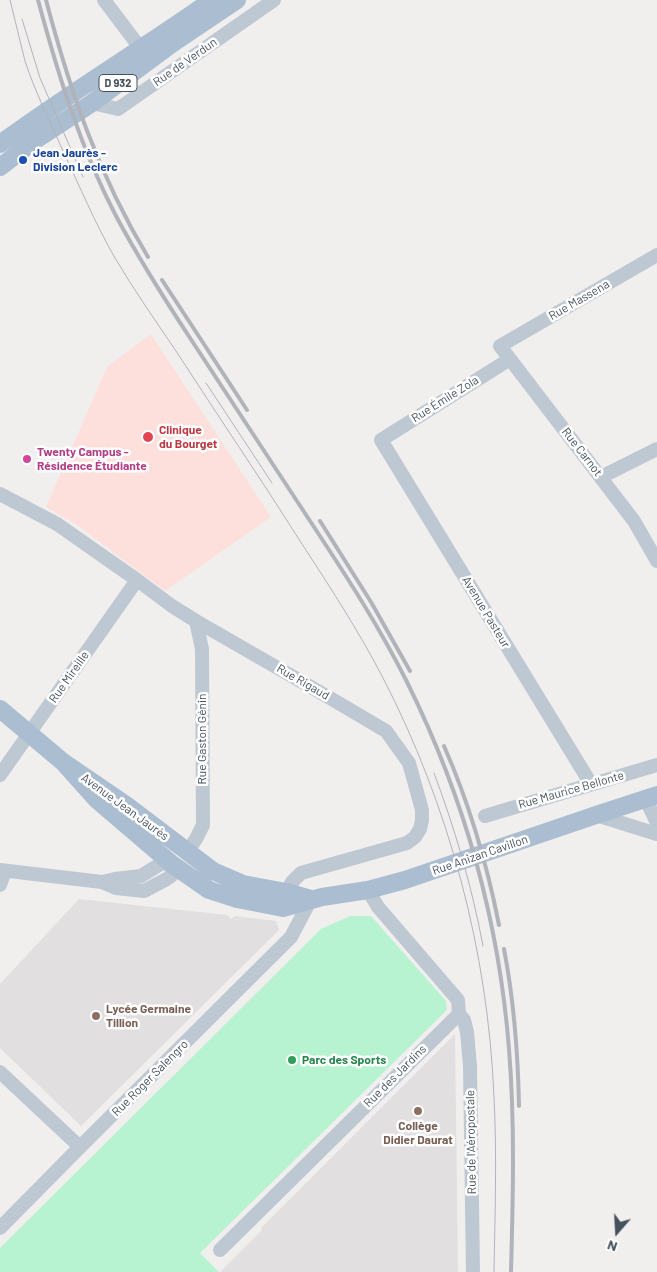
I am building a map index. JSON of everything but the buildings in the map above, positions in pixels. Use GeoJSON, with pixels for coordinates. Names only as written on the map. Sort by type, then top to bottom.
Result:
{"type":"FeatureCollection","features":[{"type":"Feature","properties":{"kind":"main road","name":"D 932"},"geometry":{"type":"LineString","coordinates":[[0,144],[34,119],[212,0]]}},
{"type":"Feature","properties":{"kind":"main road","name":"D 932"},"geometry":{"type":"LineString","coordinates":[[0,167],[34,141],[92,103],[173,43],[237,0]]}},
{"type":"Feature","properties":{"kind":"main road","name":"Avenue Jean Jaurès"},"geometry":{"type":"LineString","coordinates":[[0,709],[62,762],[126,805],[186,852]]}},
{"type":"Feature","properties":{"kind":"main road","name":"Avenue Jean Jaurès"},"geometry":{"type":"LineString","coordinates":[[62,762],[97,800],[173,866]]}},
{"type":"Feature","properties":{"kind":"main road","name":"Rue Anizan Cavillon"},"geometry":{"type":"LineString","coordinates":[[173,866],[209,890],[237,899],[283,908],[311,899],[368,890],[405,880],[596,815],[653,798]]}},
{"type":"Feature","properties":{"kind":"main road"},"geometry":{"type":"LineString","coordinates":[[173,866],[186,852]]}},
{"type":"Feature","properties":{"kind":"main road","name":"Rue Anizan Cavillon"},"geometry":{"type":"LineString","coordinates":[[186,852],[213,872],[243,884],[311,899]]}},
{"type":"Feature","properties":{"kind":"street"},"geometry":{"type":"LineString","coordinates":[[104,0],[141,49]]}},
{"type":"Feature","properties":{"kind":"street","name":"Rue de Verdun"},"geometry":{"type":"LineString","coordinates":[[92,103],[118,109],[274,0]]}},
{"type":"Feature","properties":{"kind":"street","name":"Rue Massena"},"geometry":{"type":"LineString","coordinates":[[500,346],[657,255]]}},
{"type":"Feature","properties":{"kind":"street","name":"Rue Carnot"},"geometry":{"type":"LineString","coordinates":[[500,346],[634,521],[657,562]]}},
{"type":"Feature","properties":{"kind":"street","name":"Rue Émile Zola"},"geometry":{"type":"LineString","coordinates":[[380,440],[510,359]]}},
{"type":"Feature","properties":{"kind":"street","name":"Avenue Pasteur"},"geometry":{"type":"LineString","coordinates":[[380,440],[591,784]]}},
{"type":"Feature","properties":{"kind":"street"},"geometry":{"type":"LineString","coordinates":[[602,477],[657,449]]}},
{"type":"Feature","properties":{"kind":"street","name":"Rue Rigaud"},"geometry":{"type":"LineString","coordinates":[[0,494],[57,524],[196,621],[386,731],[409,763],[422,810],[420,829],[415,837],[407,843],[301,873],[286,892]]}},
{"type":"Feature","properties":{"kind":"street","name":"Rue Mireille"},"geometry":{"type":"LineString","coordinates":[[0,775],[137,580]]}},
{"type":"Feature","properties":{"kind":"street","name":"Rue Gaston Génin"},"geometry":{"type":"LineString","coordinates":[[186,852],[196,839],[203,825],[202,650],[196,621]]}},
{"type":"Feature","properties":{"kind":"street","name":"Rue Maurice Bellonte"},"geometry":{"type":"LineString","coordinates":[[485,816],[657,765]]}},
{"type":"Feature","properties":{"kind":"street"},"geometry":{"type":"LineString","coordinates":[[653,798],[657,823]]}},
{"type":"Feature","properties":{"kind":"street"},"geometry":{"type":"LineString","coordinates":[[596,815],[657,834]]}},
{"type":"Feature","properties":{"kind":"street"},"geometry":{"type":"LineString","coordinates":[[0,885],[3,871],[102,882],[116,888],[144,890],[171,876],[173,866]]}},
{"type":"Feature","properties":{"kind":"street"},"geometry":{"type":"LineString","coordinates":[[368,890],[378,907],[458,1000],[459,1014]]}},
{"type":"Feature","properties":{"kind":"street","name":"Rue Roger Salengro"},"geometry":{"type":"LineString","coordinates":[[0,1228],[291,937],[311,899]]}},
{"type":"Feature","properties":{"kind":"street","name":"Rue des Jardins"},"geometry":{"type":"LineString","coordinates":[[220,1250],[459,1014]]}},
{"type":"Feature","properties":{"kind":"street","name":"Rue de l'Aéropostale"},"geometry":{"type":"LineString","coordinates":[[459,1014],[464,1020],[467,1032],[470,1066],[473,1272]]}},
{"type":"Feature","properties":{"kind":"street"},"geometry":{"type":"LineString","coordinates":[[0,1072],[80,1147]]}},
{"type":"Feature","properties":{"kind":"shaded area","name":"Clinique du Bourget"},"geometry":{"type":"Polygon","coordinates":[[[151,334],[271,517],[165,591],[77,525],[46,507],[107,367],[151,334]]]}},
{"type":"Feature","properties":{"kind":"shaded area","name":"Lycée Germaine Tillion"},"geometry":{"type":"Polygon","coordinates":[[[79,899],[227,915],[231,919],[235,916],[276,921],[279,930],[81,1126],[0,1048],[0,984],[79,899]]]}},
{"type":"Feature","properties":{"kind":"shaded area","name":"Collège Didier Daurat"},"geometry":{"type":"Polygon","coordinates":[[[455,1034],[458,1272],[220,1272],[262,1230],[261,1228],[455,1034]]]}},
{"type":"Feature","properties":{"kind":"green space","name":"Parc des Sports"},"geometry":{"type":"Polygon","coordinates":[[[350,916],[371,916],[446,1001],[447,1010],[200,1253],[219,1272],[0,1272],[0,1248],[321,929],[350,916]]]}},
{"type":"Feature","properties":{"kind":"tram line"},"geometry":{"type":"LineString","coordinates":[[10,0],[25,61],[33,84],[108,245],[122,270],[354,625],[406,725],[427,776],[461,880],[474,934],[483,988],[490,1042],[495,1119],[494,1272]]}},
{"type":"Feature","properties":{"kind":"tram line"},"geometry":{"type":"LineString","coordinates":[[22,19],[40,78],[83,177]]}},
{"type":"Feature","properties":{"kind":"tram line"},"geometry":{"type":"LineString","coordinates":[[206,383],[272,483]]}},
{"type":"Feature","properties":{"kind":"tram line"},"geometry":{"type":"LineString","coordinates":[[434,773],[462,858],[483,946]]}},
{"type":"Feature","properties":{"kind":"railway"},"geometry":{"type":"LineString","coordinates":[[38,0],[71,110],[91,164],[116,216],[172,310],[339,565],[374,622],[407,682],[446,770],[476,861],[497,954],[504,1001],[509,1049],[513,1133],[511,1272]]}},
{"type":"Feature","properties":{"kind":"railway"},"geometry":{"type":"LineString","coordinates":[[46,0],[65,67],[88,132],[115,195],[148,257]]}},
{"type":"Feature","properties":{"kind":"railway"},"geometry":{"type":"LineString","coordinates":[[162,280],[247,410]]}},
{"type":"Feature","properties":{"kind":"railway"},"geometry":{"type":"LineString","coordinates":[[320,521],[371,602],[410,671]]}},
{"type":"Feature","properties":{"kind":"railway"},"geometry":{"type":"LineString","coordinates":[[444,746],[476,834],[489,879],[499,925]]}},
{"type":"Feature","properties":{"kind":"railway"},"geometry":{"type":"LineString","coordinates":[[504,949],[515,1027],[519,1106]]}},
{"type":"Feature","properties":{"kind":"place","name":"Jean Jaurès - Division Leclerc"},"geometry":{"type":"Point","coordinates":[23,160]}},
{"type":"Feature","properties":{"kind":"place","name":"Clinique du Bourget"},"geometry":{"type":"Point","coordinates":[148,437]}},
{"type":"Feature","properties":{"kind":"place","name":"Twenty Campus - Résidence Étudiante"},"geometry":{"type":"Point","coordinates":[27,459]}},
{"type":"Feature","properties":{"kind":"place","name":"Lycée Germaine Tillion"},"geometry":{"type":"Point","coordinates":[96,1016]}},
{"type":"Feature","properties":{"kind":"place","name":"Parc des Sports"},"geometry":{"type":"Point","coordinates":[292,1060]}},
{"type":"Feature","properties":{"kind":"place","name":"Collège Didier Daurat"},"geometry":{"type":"Point","coordinates":[418,1111]}}]}
